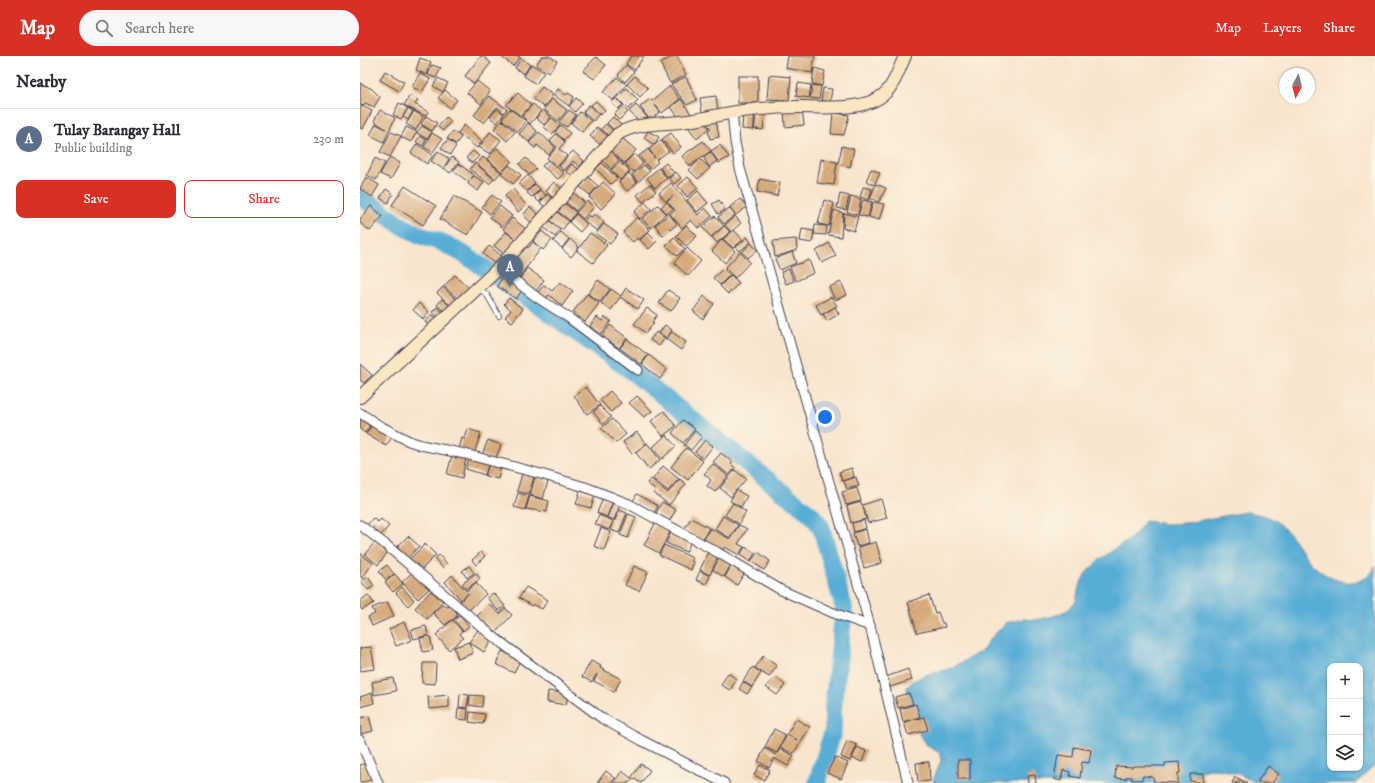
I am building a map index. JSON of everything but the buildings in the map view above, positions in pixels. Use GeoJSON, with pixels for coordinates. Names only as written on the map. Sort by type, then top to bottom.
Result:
{"type":"FeatureCollection","features":[{"type":"Feature","properties":{"kind":"street"},"geometry":{"type":"LineString","coordinates":[[360,397],[494,272],[618,134],[630,128],[681,122],[732,112],[777,108],[845,107],[865,103],[877,99],[883,95],[892,82],[905,56]]}},
{"type":"Feature","properties":{"kind":"street"},"geometry":{"type":"LineString","coordinates":[[732,112],[735,142],[740,168],[870,626],[908,783]]}},
{"type":"Feature","properties":{"kind":"street"},"geometry":{"type":"LineString","coordinates":[[494,272],[569,318],[638,370]]}},
{"type":"Feature","properties":{"kind":"street"},"geometry":{"type":"LineString","coordinates":[[360,413],[380,426],[415,443],[538,472],[585,487],[629,504],[717,552],[765,582],[831,612],[870,626]]}},
{"type":"Feature","properties":{"kind":"street"},"geometry":{"type":"LineString","coordinates":[[360,525],[386,545],[495,638],[603,719],[724,783]]}},
{"type":"Feature","properties":{"kind":"street"},"geometry":{"type":"LineString","coordinates":[[360,740],[378,783]]}},
{"type":"Feature","properties":{"kind":"lane"},"geometry":{"type":"LineString","coordinates":[[478,287],[488,295],[499,316]]}},
{"type":"Feature","properties":{"kind":"water"},"geometry":{"type":"Polygon","coordinates":[[[1246,512],[1259,514],[1271,518],[1278,523],[1292,537],[1309,561],[1319,571],[1326,575],[1340,581],[1354,582],[1366,578],[1373,570],[1375,565],[1375,765],[1356,783],[1256,783],[1236,773],[1213,769],[1198,773],[1189,780],[1189,783],[932,783],[941,761],[941,754],[928,746],[920,735],[911,709],[907,687],[913,681],[926,675],[952,668],[984,649],[989,640],[1006,623],[1023,619],[1036,620],[1054,616],[1068,610],[1076,601],[1079,587],[1086,573],[1099,560],[1136,534],[1145,521],[1166,524],[1186,523],[1246,512]]]}},
{"type":"Feature","properties":{"kind":"waterway"},"geometry":{"type":"LineString","coordinates":[[360,196],[402,226],[422,236],[441,242],[460,252],[630,370],[812,515],[821,527],[844,608],[833,709],[833,731],[817,783]]}},
{"type":"Feature","properties":{"kind":"place","name":"Tulay Barangay Hall"},"geometry":{"type":"Point","coordinates":[510,287]}}]}
